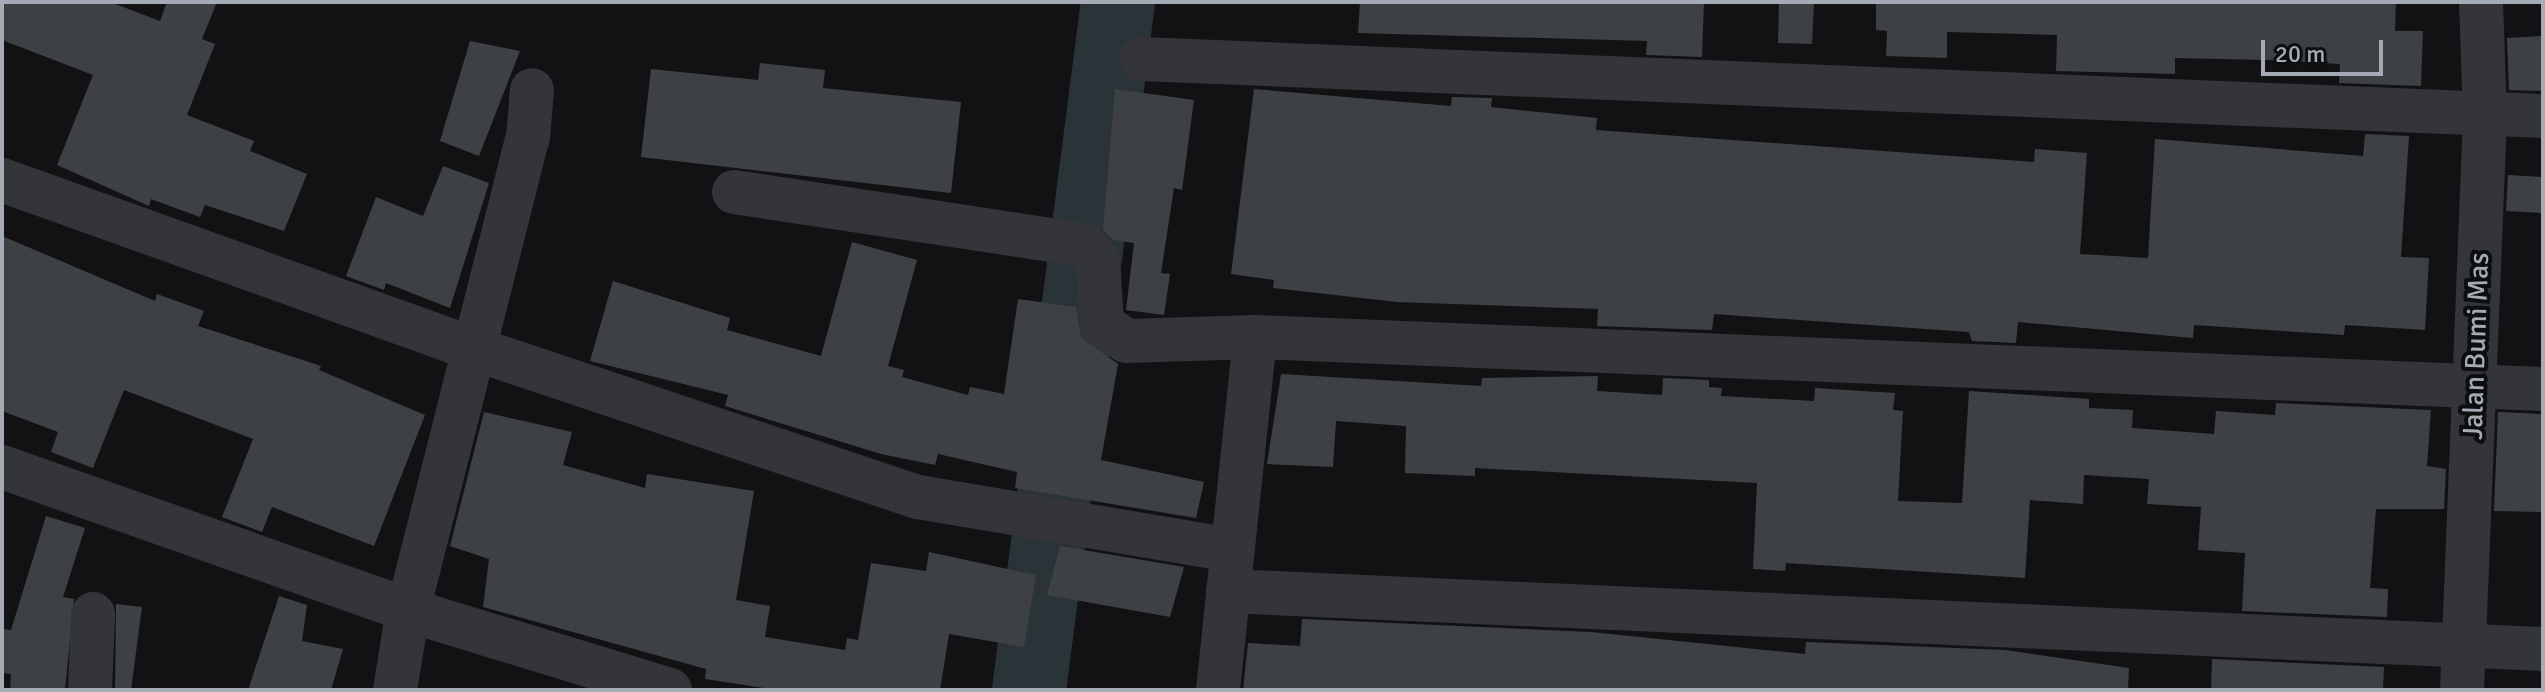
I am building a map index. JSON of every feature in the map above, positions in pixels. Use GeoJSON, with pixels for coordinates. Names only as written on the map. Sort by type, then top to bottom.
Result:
{"type":"FeatureCollection","features":[{"type":"Feature","properties":{"kind":"street","name":"Jalan Bumi Mas"},"geometry":{"type":"LineString","coordinates":[[2462,670],[2485,117],[2481,2]]}},
{"type":"Feature","properties":{"kind":"street"},"geometry":{"type":"LineString","coordinates":[[1141,59],[2485,117],[2543,116]]}},
{"type":"Feature","properties":{"kind":"street"},"geometry":{"type":"LineString","coordinates":[[395,690],[408,610],[528,137],[532,90]]}},
{"type":"Feature","properties":{"kind":"street"},"geometry":{"type":"LineString","coordinates":[[2,180],[472,348],[918,497],[1230,570],[2462,670],[2543,649]]}},
{"type":"Feature","properties":{"kind":"street"},"geometry":{"type":"LineString","coordinates":[[734,192],[1084,245],[1098,260],[1102,324],[1113,336],[1126,341],[1255,337],[2475,389],[2543,389]]}},
{"type":"Feature","properties":{"kind":"street"},"geometry":{"type":"LineString","coordinates":[[1218,690],[1255,337]]}},
{"type":"Feature","properties":{"kind":"street"},"geometry":{"type":"LineString","coordinates":[[2,467],[408,610],[670,690]]}},
{"type":"Feature","properties":{"kind":"street"},"geometry":{"type":"LineString","coordinates":[[90,690],[93,614]]}},
{"type":"Feature","properties":{"kind":"building"},"geometry":{"type":"Polygon","coordinates":[[[2,2],[110,2],[160,21],[167,2],[217,2],[202,39],[215,44],[187,115],[254,141],[250,151],[307,174],[284,231],[205,205],[200,217],[151,199],[149,206],[57,165],[93,75],[2,40],[2,2]]]}},
{"type":"Feature","properties":{"kind":"building"},"geometry":{"type":"Polygon","coordinates":[[[1360,2],[1704,2],[1702,57],[1646,55],[1647,41],[1358,33],[1360,2]]]}},
{"type":"Feature","properties":{"kind":"building"},"geometry":{"type":"Polygon","coordinates":[[[1779,2],[1814,2],[1812,44],[1778,43],[1779,2]]]}},
{"type":"Feature","properties":{"kind":"building"},"geometry":{"type":"Polygon","coordinates":[[[1876,2],[2396,2],[2395,31],[2423,31],[2421,86],[2339,83],[2340,64],[2268,60],[2175,58],[2175,74],[2056,71],[2057,35],[1947,32],[1947,58],[1886,56],[1887,31],[1876,30],[1876,2]]]}},
{"type":"Feature","properties":{"kind":"building"},"geometry":{"type":"Polygon","coordinates":[[[2543,36],[2543,91],[2509,90],[2507,38],[2543,36]]]}},
{"type":"Feature","properties":{"kind":"building"},"geometry":{"type":"Polygon","coordinates":[[[470,41],[520,51],[479,156],[440,141],[470,41]]]}},
{"type":"Feature","properties":{"kind":"building"},"geometry":{"type":"Polygon","coordinates":[[[760,63],[825,70],[823,88],[961,102],[951,193],[641,157],[651,69],[758,80],[760,63]]]}},
{"type":"Feature","properties":{"kind":"building"},"geometry":{"type":"Polygon","coordinates":[[[1115,89],[1194,100],[1182,190],[1174,188],[1161,273],[1170,274],[1164,315],[1126,310],[1134,243],[1113,240],[1103,229],[1115,89]]]}},
{"type":"Feature","properties":{"kind":"building"},"geometry":{"type":"Polygon","coordinates":[[[1254,89],[1451,106],[1452,97],[1492,98],[1491,107],[1597,118],[1596,130],[2034,162],[2035,149],[2087,153],[2080,254],[2148,258],[2155,139],[2363,156],[2365,134],[2409,136],[2401,257],[2429,258],[2425,330],[2345,325],[2344,335],[2194,325],[2193,338],[2018,322],[2016,343],[1972,341],[1969,332],[1714,314],[1712,330],[1597,326],[1598,309],[1397,302],[1273,288],[1274,280],[1231,274],[1254,89]]]}},
{"type":"Feature","properties":{"kind":"building"},"geometry":{"type":"Polygon","coordinates":[[[443,166],[489,183],[450,308],[386,283],[384,290],[346,276],[376,197],[423,216],[443,166]]]}},
{"type":"Feature","properties":{"kind":"building"},"geometry":{"type":"Polygon","coordinates":[[[2508,175],[2543,177],[2543,213],[2506,211],[2508,175]]]}},
{"type":"Feature","properties":{"kind":"building"},"geometry":{"type":"Polygon","coordinates":[[[2,236],[155,301],[157,294],[204,311],[198,326],[321,366],[319,370],[425,415],[374,546],[272,507],[262,532],[222,517],[253,439],[124,390],[93,468],[51,452],[58,432],[2,411],[2,236]]]}},
{"type":"Feature","properties":{"kind":"building"},"geometry":{"type":"Polygon","coordinates":[[[852,242],[917,260],[888,366],[904,370],[902,377],[968,395],[970,387],[1004,394],[1018,299],[1076,307],[1081,337],[1118,364],[1101,460],[1204,482],[1196,518],[1015,488],[1017,472],[938,454],[935,465],[881,454],[725,406],[728,395],[590,361],[613,281],[730,318],[727,330],[821,356],[852,242]]]}},
{"type":"Feature","properties":{"kind":"building"},"geometry":{"type":"Polygon","coordinates":[[[1281,374],[1481,386],[1482,378],[1598,376],[1597,391],[1662,395],[1663,378],[1709,380],[1709,387],[1722,388],[1721,396],[1814,401],[1815,388],[1895,393],[1893,410],[1903,411],[1898,501],[1962,503],[1969,391],[2089,399],[2089,408],[2133,410],[2132,428],[2214,434],[2216,411],[2275,415],[2276,403],[2431,410],[2427,466],[2446,469],[2444,509],[2376,509],[2370,588],[2388,589],[2387,617],[2242,611],[2245,553],[2198,550],[2201,507],[2147,504],[2149,479],[2084,475],[2083,504],[2030,500],[2025,578],[1786,563],[1785,571],[1753,569],[1757,483],[1475,468],[1475,476],[1405,473],[1406,426],[1336,421],[1333,467],[1267,464],[1281,374]]]}},
{"type":"Feature","properties":{"kind":"building"},"geometry":{"type":"Polygon","coordinates":[[[484,412],[572,432],[563,465],[645,488],[647,474],[754,491],[736,600],[770,606],[765,637],[845,650],[847,638],[858,640],[871,563],[926,571],[929,552],[1036,575],[1024,647],[949,634],[940,690],[777,690],[705,679],[706,669],[483,607],[489,559],[450,546],[484,412]]]}},
{"type":"Feature","properties":{"kind":"building"},"geometry":{"type":"Polygon","coordinates":[[[2498,412],[2543,414],[2543,512],[2494,511],[2498,412]]]}},
{"type":"Feature","properties":{"kind":"building"},"geometry":{"type":"Polygon","coordinates":[[[46,516],[85,528],[63,597],[74,599],[65,690],[10,690],[11,674],[2,673],[2,629],[11,630],[46,516]]]}},
{"type":"Feature","properties":{"kind":"building"},"geometry":{"type":"Polygon","coordinates":[[[1060,546],[1184,567],[1170,617],[1047,595],[1060,546]]]}},
{"type":"Feature","properties":{"kind":"building"},"geometry":{"type":"Polygon","coordinates":[[[279,596],[307,605],[302,641],[343,649],[331,690],[248,690],[279,596]]]}},
{"type":"Feature","properties":{"kind":"building"},"geometry":{"type":"Polygon","coordinates":[[[116,604],[142,607],[131,690],[115,690],[116,604]]]}},
{"type":"Feature","properties":{"kind":"building"},"geometry":{"type":"Polygon","coordinates":[[[1302,619],[1591,632],[1805,654],[1806,642],[2005,650],[2129,668],[2128,690],[1243,690],[1248,643],[1300,646],[1302,619]]]}},
{"type":"Feature","properties":{"kind":"building"},"geometry":{"type":"Polygon","coordinates":[[[2212,659],[2384,667],[2383,690],[2211,690],[2212,659]]]}},
{"type":"Feature","properties":{"kind":"waterway"},"geometry":{"type":"LineString","coordinates":[[1029,690],[1118,2]]}}]}
